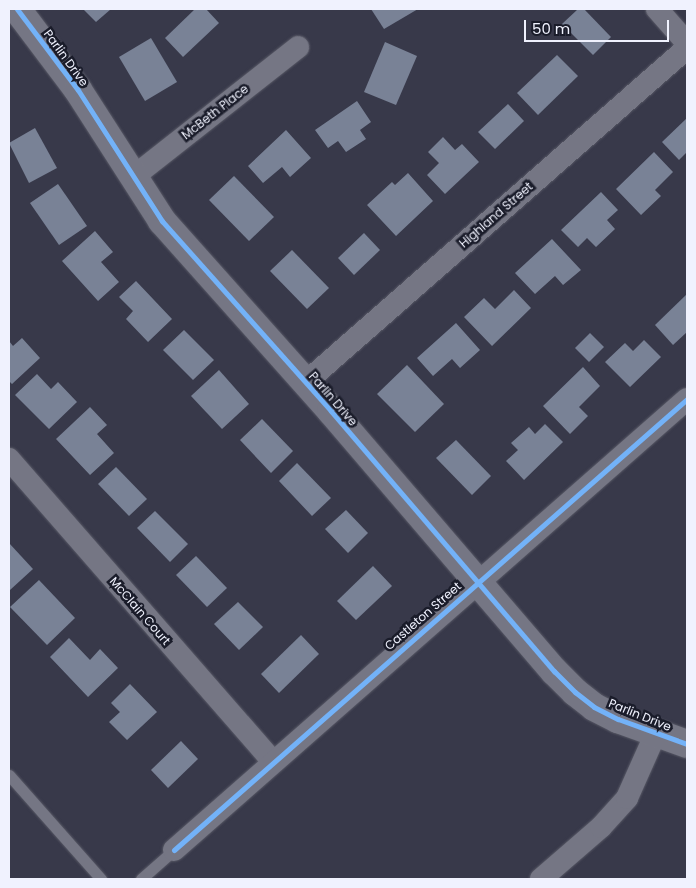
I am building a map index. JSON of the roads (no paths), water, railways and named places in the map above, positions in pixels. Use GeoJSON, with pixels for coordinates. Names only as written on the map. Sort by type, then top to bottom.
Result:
{"type":"FeatureCollection","features":[{"type":"Feature","properties":{"kind":"street","name":"Parlin Drive"},"geometry":{"type":"LineString","coordinates":[[17,9],[78,90],[162,221],[306,382],[574,692],[594,707],[610,715],[687,744]]}},
{"type":"Feature","properties":{"kind":"street"},"geometry":{"type":"LineString","coordinates":[[657,9],[687,43]]}},
{"type":"Feature","properties":{"kind":"street","name":"McBeth Place"},"geometry":{"type":"LineString","coordinates":[[133,177],[298,46]]}},
{"type":"Feature","properties":{"kind":"street","name":"Highland Street"},"geometry":{"type":"LineString","coordinates":[[306,382],[687,48]]}},
{"type":"Feature","properties":{"kind":"street","name":"Castleton Street"},"geometry":{"type":"LineString","coordinates":[[174,850],[687,399]]}},
{"type":"Feature","properties":{"kind":"street","name":"McClain Court"},"geometry":{"type":"LineString","coordinates":[[9,459],[273,762]]}},
{"type":"Feature","properties":{"kind":"street"},"geometry":{"type":"LineString","coordinates":[[549,877],[601,827],[627,798],[656,733]]}},
{"type":"Feature","properties":{"kind":"lane"},"geometry":{"type":"LineString","coordinates":[[9,775],[101,879]]}},
{"type":"Feature","properties":{"kind":"lane"},"geometry":{"type":"LineString","coordinates":[[141,879],[174,850]]}}]}
